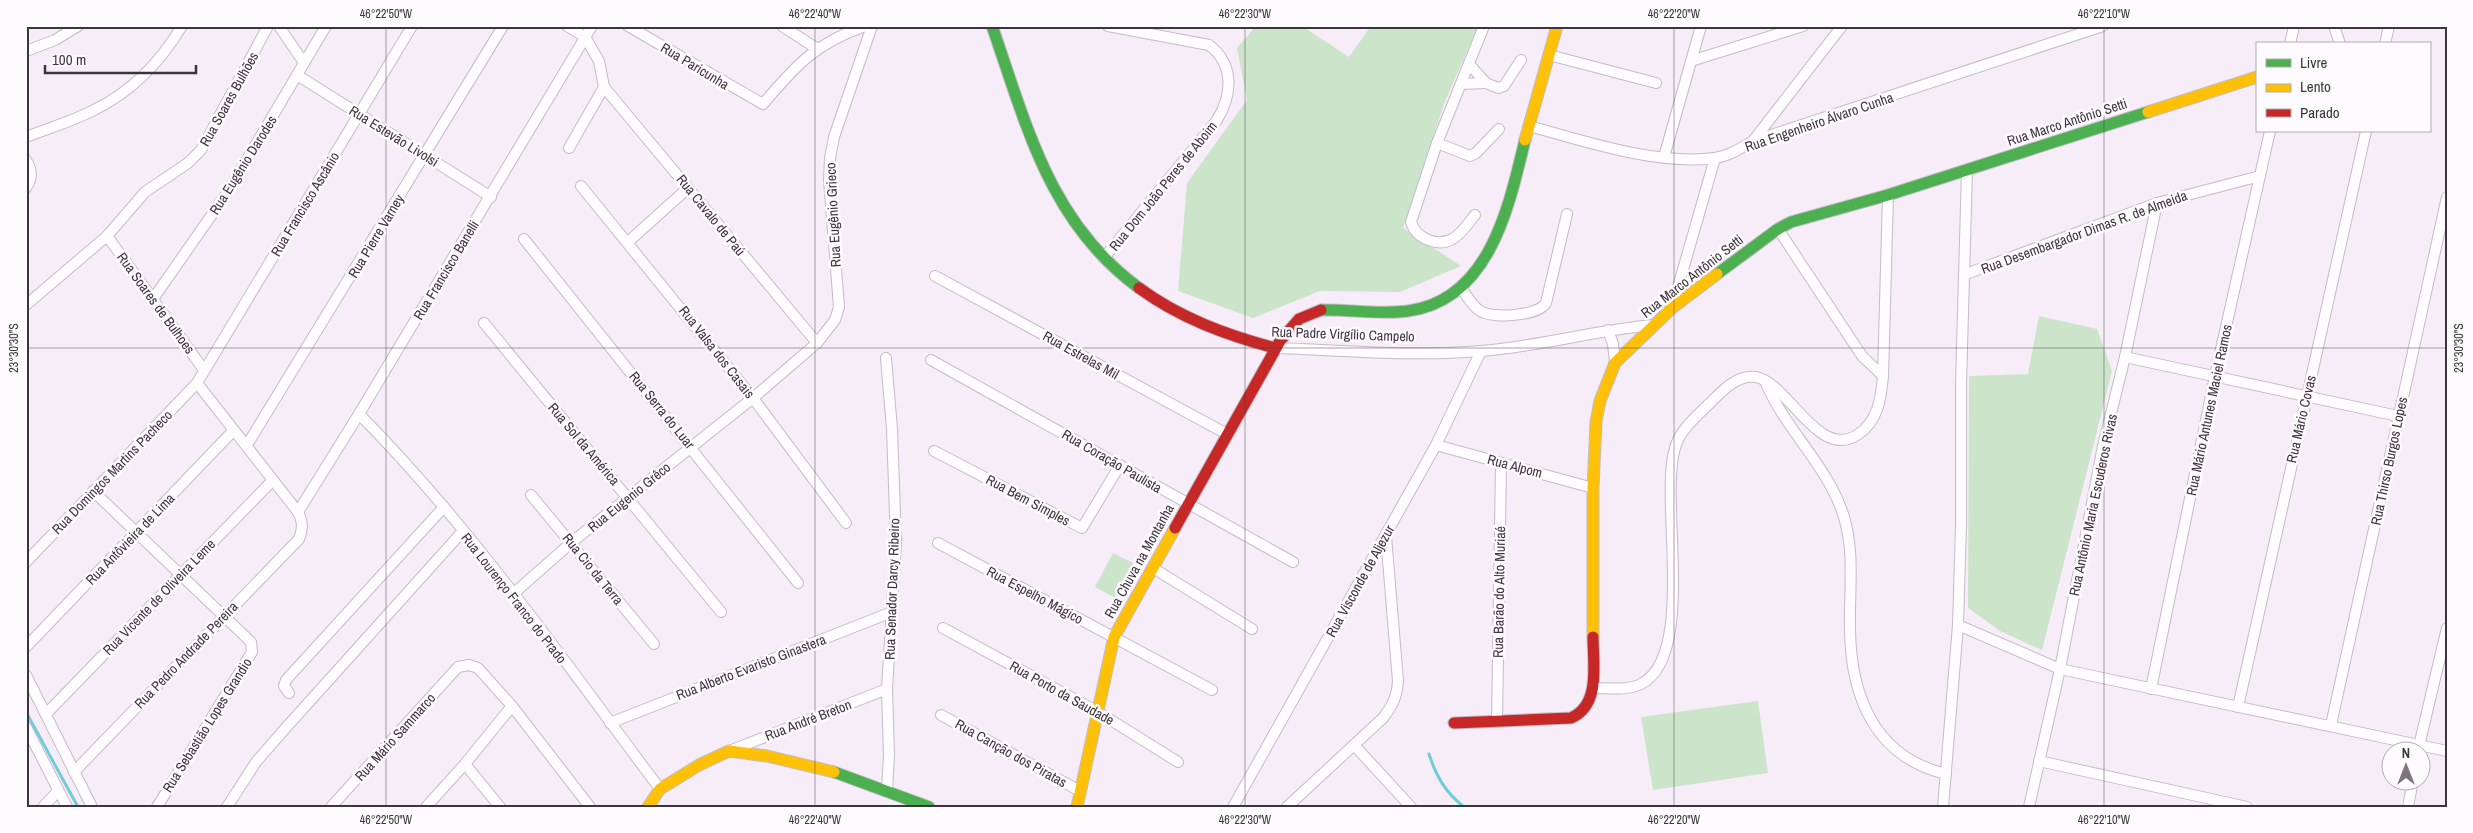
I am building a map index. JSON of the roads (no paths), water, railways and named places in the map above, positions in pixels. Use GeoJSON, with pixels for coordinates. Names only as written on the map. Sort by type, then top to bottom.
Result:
{"type":"FeatureCollection","features":[{"type":"Feature","properties":{"kind":"street"},"geometry":{"type":"LineString","coordinates":[[26,51],[56,40],[78,26]]}},
{"type":"Feature","properties":{"kind":"street"},"geometry":{"type":"LineString","coordinates":[[26,137],[94,111],[119,96],[142,76],[171,44],[182,26]]}},
{"type":"Feature","properties":{"kind":"street","name":"Rua Soares Bulhões"},"geometry":{"type":"LineString","coordinates":[[26,305],[107,236],[137,200],[188,163],[201,150],[268,26]]}},
{"type":"Feature","properties":{"kind":"street"},"geometry":{"type":"LineString","coordinates":[[279,26],[304,63]]}},
{"type":"Feature","properties":{"kind":"street","name":"Rua Eugênio Darodes"},"geometry":{"type":"LineString","coordinates":[[153,299],[227,193],[326,26]]}},
{"type":"Feature","properties":{"kind":"street","name":"Rua Francisco Ascânio"},"geometry":{"type":"LineString","coordinates":[[197,382],[412,26]]}},
{"type":"Feature","properties":{"kind":"street","name":"Rua Pierre Varney"},"geometry":{"type":"LineString","coordinates":[[247,445],[503,26]]}},
{"type":"Feature","properties":{"kind":"street"},"geometry":{"type":"LineString","coordinates":[[567,26],[585,37]]}},
{"type":"Feature","properties":{"kind":"street","name":"Rua Francisco Banelli"},"geometry":{"type":"LineString","coordinates":[[298,512],[491,197],[592,26]]}},
{"type":"Feature","properties":{"kind":"street","name":"Rua Paricunha"},"geometry":{"type":"LineString","coordinates":[[628,26],[763,104],[816,48]]}},
{"type":"Feature","properties":{"kind":"street"},"geometry":{"type":"LineString","coordinates":[[782,26],[816,48],[838,36],[864,26]]}},
{"type":"Feature","properties":{"kind":"street","name":"Rua Eugênio Grieco"},"geometry":{"type":"LineString","coordinates":[[835,320],[838,307],[829,180],[830,158],[834,137],[872,26]]}},
{"type":"Feature","properties":{"kind":"street","name":"Rua Padre Virgílio Campelo"},"geometry":{"type":"LineString","coordinates":[[992,26],[1048,176],[1060,201],[1082,233],[1128,281],[1165,307],[1190,320],[1222,334],[1274,348],[1450,353],[1481,351],[1608,330],[1653,325]]}},
{"type":"Feature","properties":{"kind":"street","name":"Rua Dom João Peres de Aboim"},"geometry":{"type":"LineString","coordinates":[[1104,258],[1218,120],[1224,110],[1230,85],[1224,62],[1218,52],[1209,45],[1108,26]]}},
{"type":"Feature","properties":{"kind":"street"},"geometry":{"type":"LineString","coordinates":[[1475,215],[1456,237],[1444,242],[1419,236],[1411,222],[1437,143],[1484,26]]}},
{"type":"Feature","properties":{"kind":"street","name":"Rua Chuva na Montanha"},"geometry":{"type":"LineString","coordinates":[[1077,807],[1114,636],[1274,348],[1292,324],[1310,312],[1322,310],[1406,312],[1436,304],[1460,287],[1476,271],[1495,242],[1507,210],[1557,26]]}},
{"type":"Feature","properties":{"kind":"street"},"geometry":{"type":"LineString","coordinates":[[1664,157],[1701,26]]}},
{"type":"Feature","properties":{"kind":"street"},"geometry":{"type":"LineString","coordinates":[[1691,61],[1802,26]]}},
{"type":"Feature","properties":{"kind":"street"},"geometry":{"type":"LineString","coordinates":[[1754,141],[1842,26]]}},
{"type":"Feature","properties":{"kind":"street","name":"Rua Engenheiro Álvaro Cunha"},"geometry":{"type":"LineString","coordinates":[[1529,126],[1626,152],[1664,157],[1716,158],[1732,153],[1754,141],[2103,26]]}},
{"type":"Feature","properties":{"kind":"street"},"geometry":{"type":"LineString","coordinates":[[2290,42],[2294,26]]}},
{"type":"Feature","properties":{"kind":"street"},"geometry":{"type":"LineString","coordinates":[[2334,26],[2339,42]]}},
{"type":"Feature","properties":{"kind":"street"},"geometry":{"type":"LineString","coordinates":[[2385,42],[2389,26]]}},
{"type":"Feature","properties":{"kind":"street","name":"Rua Cavalo de Paú"},"geometry":{"type":"LineString","coordinates":[[585,37],[599,61],[604,87],[817,343]]}},
{"type":"Feature","properties":{"kind":"street"},"geometry":{"type":"LineString","coordinates":[[1549,55],[1656,83]]}},
{"type":"Feature","properties":{"kind":"street"},"geometry":{"type":"LineString","coordinates":[[1469,64],[1486,84],[1494,88],[1504,86],[1521,60]]}},
{"type":"Feature","properties":{"kind":"street","name":"Rua Estevão Livolsi"},"geometry":{"type":"LineString","coordinates":[[297,75],[491,197]]}},
{"type":"Feature","properties":{"kind":"street","name":"Rua Marco Antônio Setti"},"geometry":{"type":"LineString","coordinates":[[1454,722],[1571,718],[1579,715],[1586,707],[1593,688],[1593,488],[1596,422],[1600,402],[1615,363],[1672,308],[1778,229],[1804,218],[1888,195],[2256,77]]}},
{"type":"Feature","properties":{"kind":"street"},"geometry":{"type":"LineString","coordinates":[[1461,84],[1486,84]]}},
{"type":"Feature","properties":{"kind":"street"},"geometry":{"type":"LineString","coordinates":[[569,148],[604,87]]}},
{"type":"Feature","properties":{"kind":"street"},"geometry":{"type":"LineString","coordinates":[[1437,143],[1470,156],[1476,153],[1499,129]]}},
{"type":"Feature","properties":{"kind":"street","name":"Rua Mário Antunes Maciel Ramos"},"geometry":{"type":"LineString","coordinates":[[2151,688],[2215,376],[2270,132]]}},
{"type":"Feature","properties":{"kind":"street","name":"Rua Mário Covas"},"geometry":{"type":"LineString","coordinates":[[2238,707],[2366,132]]}},
{"type":"Feature","properties":{"kind":"street"},"geometry":{"type":"LineString","coordinates":[[1672,308],[1716,158]]}},
{"type":"Feature","properties":{"kind":"street"},"geometry":{"type":"LineString","coordinates":[[26,160],[31,171],[29,184]]}},
{"type":"Feature","properties":{"kind":"street"},"geometry":{"type":"LineString","coordinates":[[1943,807],[1958,625],[1961,527],[1961,384],[1966,274],[1967,170]]}},
{"type":"Feature","properties":{"kind":"street","name":"Rua Desembargador Dimas R. de Almeida"},"geometry":{"type":"LineString","coordinates":[[1966,274],[2157,203],[2260,176]]}},
{"type":"Feature","properties":{"kind":"street","name":"Rua Valsa dos Casais"},"geometry":{"type":"LineString","coordinates":[[581,186],[753,398],[846,523]]}},
{"type":"Feature","properties":{"kind":"street"},"geometry":{"type":"LineString","coordinates":[[628,242],[688,188]]}},
{"type":"Feature","properties":{"kind":"street"},"geometry":{"type":"LineString","coordinates":[[1593,688],[1620,688],[1642,684],[1652,675],[1661,661],[1669,634],[1673,598],[1674,539],[1671,496],[1674,448],[1682,433],[1723,390],[1743,378],[1755,377],[1766,382],[1823,434],[1831,438],[1843,440],[1856,436],[1872,421],[1880,403],[1883,376],[1888,195]]}},
{"type":"Feature","properties":{"kind":"street","name":"Rua Thirso Burgos Lopes"},"geometry":{"type":"LineString","coordinates":[[2331,725],[2447,197]]}},
{"type":"Feature","properties":{"kind":"street","name":"Rua Antônio Maria Escuderos Rivas"},"geometry":{"type":"LineString","coordinates":[[2030,807],[2060,669],[2103,446],[2125,357],[2157,203]]}},
{"type":"Feature","properties":{"kind":"street"},"geometry":{"type":"LineString","coordinates":[[1460,287],[1480,310],[1487,313],[1532,313],[1543,308],[1546,303],[1567,214]]}},
{"type":"Feature","properties":{"kind":"street"},"geometry":{"type":"LineString","coordinates":[[1778,229],[1862,356],[1883,376]]}},
{"type":"Feature","properties":{"kind":"street","name":"Rua Soares de Bulhoes"},"geometry":{"type":"LineString","coordinates":[[107,236],[204,370]]}},
{"type":"Feature","properties":{"kind":"street","name":"Rua Serra do Luar"},"geometry":{"type":"LineString","coordinates":[[524,239],[692,447],[798,583]]}},
{"type":"Feature","properties":{"kind":"street","name":"Rua Estrelas Mil"},"geometry":{"type":"LineString","coordinates":[[935,276],[1227,434]]}},
{"type":"Feature","properties":{"kind":"street","name":"Rua Eugenio Grêco"},"geometry":{"type":"LineString","coordinates":[[513,594],[572,542],[753,398],[817,343],[835,320]]}},
{"type":"Feature","properties":{"kind":"street","name":"Rua Sol da América"},"geometry":{"type":"LineString","coordinates":[[484,323],[721,612]]}},
{"type":"Feature","properties":{"kind":"street"},"geometry":{"type":"LineString","coordinates":[[1608,330],[1613,344],[1615,363]]}},
{"type":"Feature","properties":{"kind":"street","name":"Rua Visconde de Aljezur"},"geometry":{"type":"LineString","coordinates":[[1233,807],[1436,445],[1481,351]]}},
{"type":"Feature","properties":{"kind":"street"},"geometry":{"type":"LineString","coordinates":[[2125,357],[2398,416]]}},
{"type":"Feature","properties":{"kind":"street","name":"Rua Senador Darcy Ribeiro"},"geometry":{"type":"LineString","coordinates":[[886,358],[892,429],[896,542],[887,689],[889,755],[887,791]]}},
{"type":"Feature","properties":{"kind":"street","name":"Rua Coração Paulista"},"geometry":{"type":"LineString","coordinates":[[931,360],[1293,562]]}},
{"type":"Feature","properties":{"kind":"street"},"geometry":{"type":"LineString","coordinates":[[197,382],[233,430],[247,445],[272,481],[298,512]]}},
{"type":"Feature","properties":{"kind":"street","name":"Rua Domingos Martins Pacheco"},"geometry":{"type":"LineString","coordinates":[[26,562],[197,382]]}},
{"type":"Feature","properties":{"kind":"street"},"geometry":{"type":"LineString","coordinates":[[1766,382],[1781,414],[1834,493],[1844,516],[1850,542],[1852,574],[1850,630],[1855,675],[1863,701],[1873,723],[1893,747],[1913,763],[1946,774]]}},
{"type":"Feature","properties":{"kind":"street","name":"Rua Lourenço Franco do Prado"},"geometry":{"type":"LineString","coordinates":[[359,414],[444,507],[513,594],[660,789]]}},
{"type":"Feature","properties":{"kind":"street","name":"Rua Antôvieira de Lima"},"geometry":{"type":"LineString","coordinates":[[26,647],[233,430]]}},
{"type":"Feature","properties":{"kind":"street","name":"Rua Alpom"},"geometry":{"type":"LineString","coordinates":[[1436,445],[1593,488]]}},
{"type":"Feature","properties":{"kind":"street","name":"Rua Bem Simples"},"geometry":{"type":"LineString","coordinates":[[934,451],[1082,528],[1120,464]]}},
{"type":"Feature","properties":{"kind":"street","name":"Rua Barão do Alto Muriaé"},"geometry":{"type":"LineString","coordinates":[[1497,721],[1500,462]]}},
{"type":"Feature","properties":{"kind":"street","name":"Rua Vicente de Oliveira Leme"},"geometry":{"type":"LineString","coordinates":[[46,714],[272,481]]}},
{"type":"Feature","properties":{"kind":"street"},"geometry":{"type":"LineString","coordinates":[[93,490],[224,617]]}},
{"type":"Feature","properties":{"kind":"street","name":"Rua Cio da Terra"},"geometry":{"type":"LineString","coordinates":[[531,495],[572,542],[654,644]]}},
{"type":"Feature","properties":{"kind":"street"},"geometry":{"type":"LineString","coordinates":[[289,693],[284,686],[286,680],[444,507]]}},
{"type":"Feature","properties":{"kind":"street","name":"Rua Pedro Andrade Pereira"},"geometry":{"type":"LineString","coordinates":[[74,772],[299,539],[302,522],[298,512]]}},
{"type":"Feature","properties":{"kind":"street"},"geometry":{"type":"LineString","coordinates":[[227,807],[256,762],[463,531]]}},
{"type":"Feature","properties":{"kind":"street"},"geometry":{"type":"LineString","coordinates":[[1287,807],[1383,718],[1392,706],[1397,694],[1398,681],[1386,536]]}},
{"type":"Feature","properties":{"kind":"street","name":"Rua Espelho Mágico"},"geometry":{"type":"LineString","coordinates":[[938,543],[1212,690]]}},
{"type":"Feature","properties":{"kind":"street"},"geometry":{"type":"LineString","coordinates":[[1153,568],[1252,629]]}},
{"type":"Feature","properties":{"kind":"street","name":"Rua Alberto Evaristo Ginastera"},"geometry":{"type":"LineString","coordinates":[[610,723],[892,612]]}},
{"type":"Feature","properties":{"kind":"street","name":"Rua Sebastião Lopes Grandio"},"geometry":{"type":"LineString","coordinates":[[157,807],[252,652],[251,642],[224,617]]}},
{"type":"Feature","properties":{"kind":"street"},"geometry":{"type":"LineString","coordinates":[[1958,625],[2060,669],[2331,725],[2391,740]]}},
{"type":"Feature","properties":{"kind":"street","name":"Rua Porto da Saudade"},"geometry":{"type":"LineString","coordinates":[[943,628],[1098,712],[1178,762]]}},
{"type":"Feature","properties":{"kind":"street"},"geometry":{"type":"LineString","coordinates":[[2421,740],[2447,628]]}},
{"type":"Feature","properties":{"kind":"street","name":"Rua Mário Sammarco"},"geometry":{"type":"LineString","coordinates":[[332,807],[458,667],[470,665],[478,668],[512,706]]}},
{"type":"Feature","properties":{"kind":"street"},"geometry":{"type":"LineString","coordinates":[[26,675],[92,807]]}},
{"type":"Feature","properties":{"kind":"street","name":"Rua André Breton"},"geometry":{"type":"LineString","coordinates":[[729,751],[887,689]]}},
{"type":"Feature","properties":{"kind":"street"},"geometry":{"type":"LineString","coordinates":[[426,807],[465,764],[512,706],[590,807]]}},
{"type":"Feature","properties":{"kind":"street","name":"Rua Canção dos Piratas"},"geometry":{"type":"LineString","coordinates":[[941,715],[1080,791]]}},
{"type":"Feature","properties":{"kind":"street"},"geometry":{"type":"LineString","coordinates":[[28,734],[67,807]]}},
{"type":"Feature","properties":{"kind":"street"},"geometry":{"type":"LineString","coordinates":[[1354,745],[1411,807]]}},
{"type":"Feature","properties":{"kind":"street"},"geometry":{"type":"LineString","coordinates":[[2430,749],[2447,751]]}},
{"type":"Feature","properties":{"kind":"street"},"geometry":{"type":"LineString","coordinates":[[648,807],[660,789],[699,765],[729,751],[767,756],[826,769],[929,807]]}},
{"type":"Feature","properties":{"kind":"street"},"geometry":{"type":"LineString","coordinates":[[2039,761],[2248,807]]}},
{"type":"Feature","properties":{"kind":"street"},"geometry":{"type":"LineString","coordinates":[[465,764],[500,807]]}},
{"type":"Feature","properties":{"kind":"street"},"geometry":{"type":"LineString","coordinates":[[2408,807],[2411,790]]}},
{"type":"Feature","properties":{"kind":"street"},"geometry":{"type":"LineString","coordinates":[[43,807],[58,791]]}},
{"type":"Feature","properties":{"kind":"waterway"},"geometry":{"type":"LineString","coordinates":[[26,712],[78,807]]}},
{"type":"Feature","properties":{"kind":"waterway"},"geometry":{"type":"LineString","coordinates":[[1429,754],[1442,783],[1464,807]]}}]}
